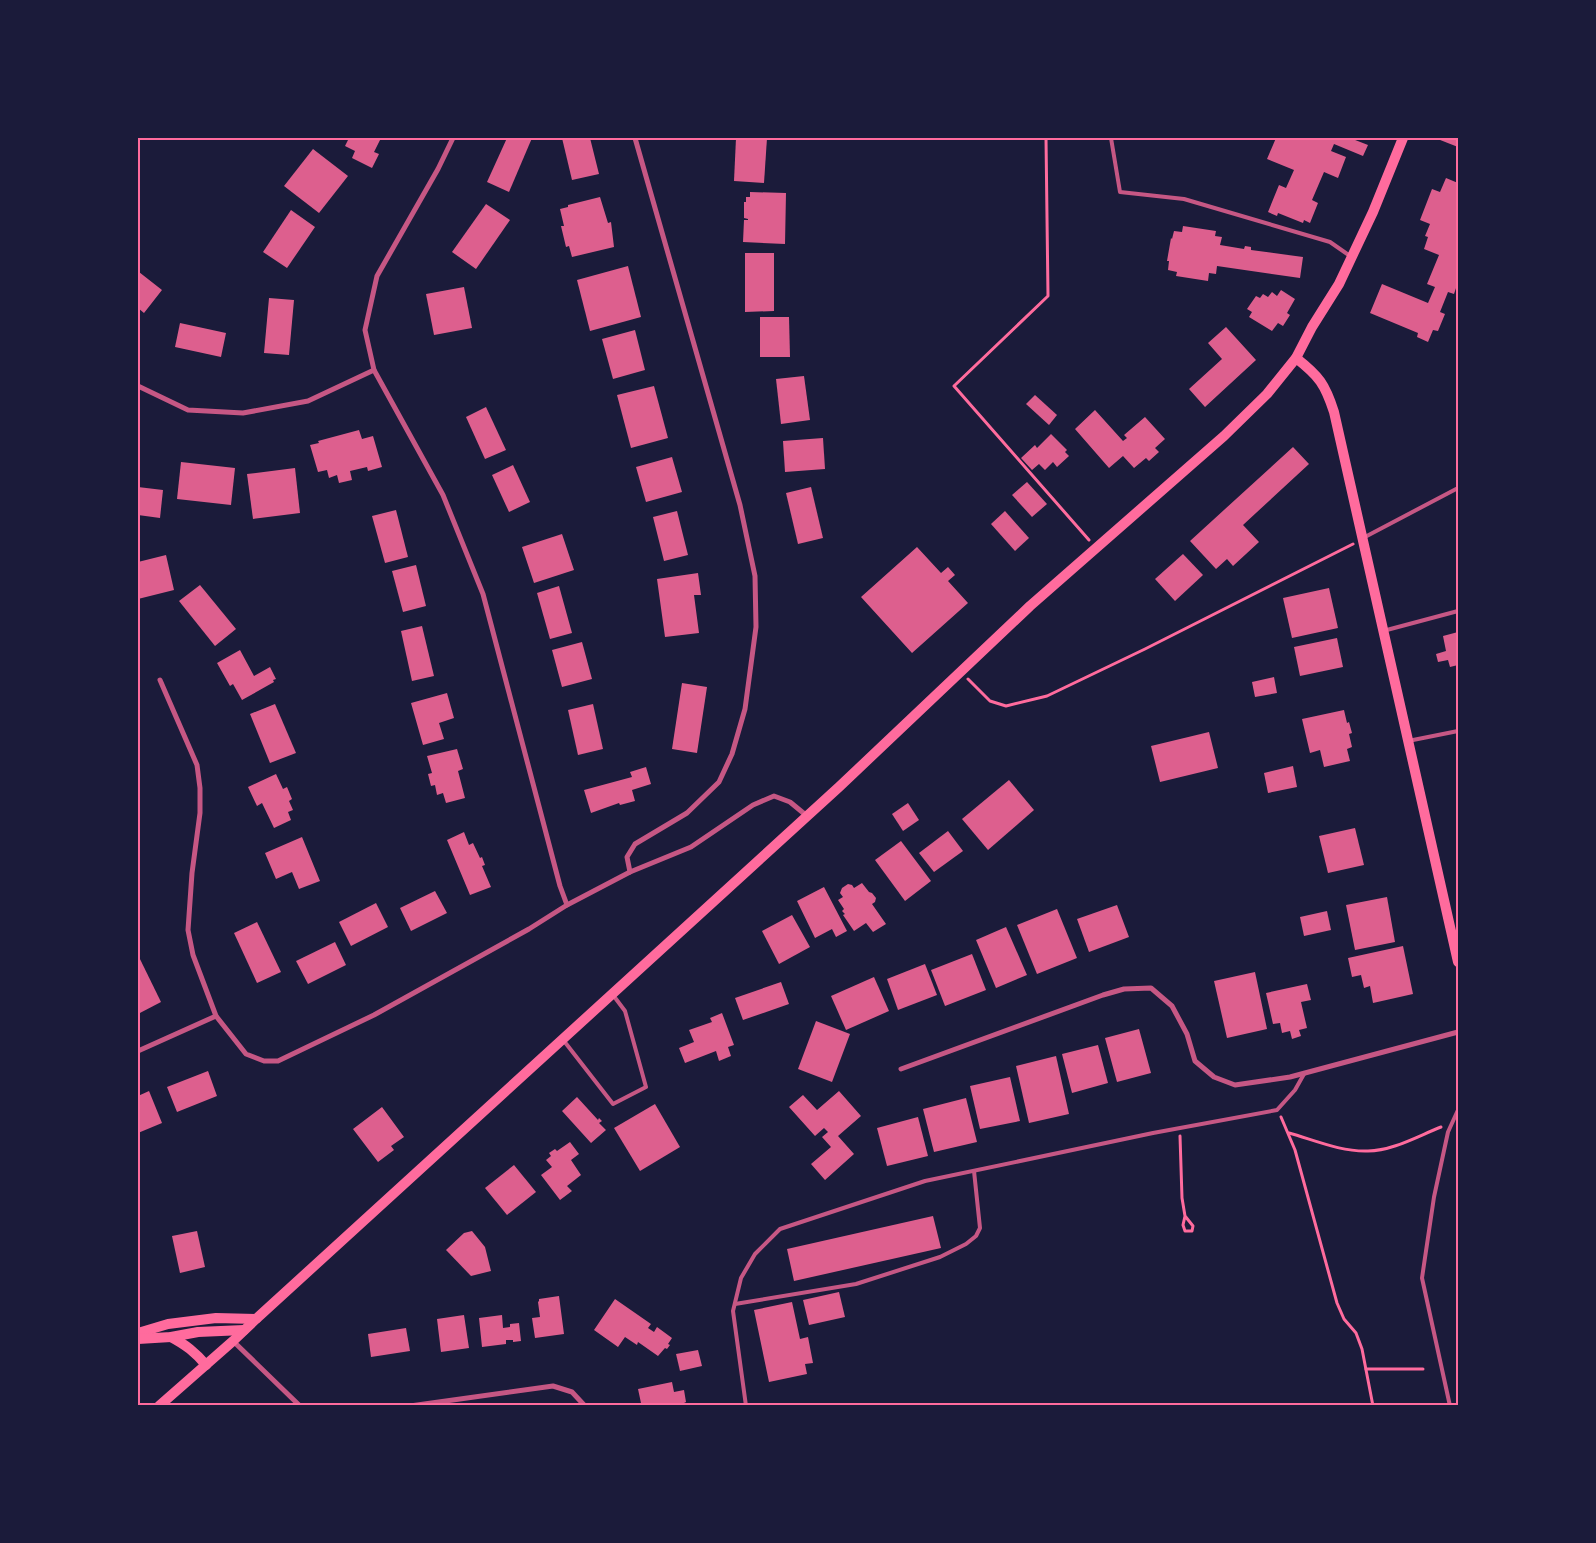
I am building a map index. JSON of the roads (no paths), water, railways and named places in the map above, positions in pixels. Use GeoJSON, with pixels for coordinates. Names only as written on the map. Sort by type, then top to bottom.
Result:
{"type":"FeatureCollection","features":[{"type":"Feature","properties":{"kind":"main road"},"geometry":{"type":"LineString","coordinates":[[159,1406],[233,1341],[807,816],[1030,606],[1224,436],[1267,394],[1296,358],[1312,327],[1339,284],[1403,138]]}},
{"type":"Feature","properties":{"kind":"main road"},"geometry":{"type":"LineString","coordinates":[[1296,358],[1316,374],[1327,391],[1334,412],[1458,962]]}},
{"type":"Feature","properties":{"kind":"main road"},"geometry":{"type":"LineString","coordinates":[[138,1333],[168,1324],[216,1318],[256,1319]]}},
{"type":"Feature","properties":{"kind":"main road"},"geometry":{"type":"LineString","coordinates":[[138,1339],[171,1337],[198,1332],[244,1330]]}},
{"type":"Feature","properties":{"kind":"main road"},"geometry":{"type":"LineString","coordinates":[[171,1337],[196,1352],[206,1365]]}},
{"type":"Feature","properties":{"kind":"street"},"geometry":{"type":"LineString","coordinates":[[453,138],[438,169],[377,276],[365,330],[374,370],[443,495],[484,594],[560,886],[567,905]]}},
{"type":"Feature","properties":{"kind":"street"},"geometry":{"type":"LineString","coordinates":[[630,872],[627,856],[635,844],[686,812],[718,782],[732,754],[745,709],[756,627],[755,576],[740,505],[635,138]]}},
{"type":"Feature","properties":{"kind":"street"},"geometry":{"type":"LineString","coordinates":[[138,386],[188,410],[243,412],[308,401],[374,370]]}},
{"type":"Feature","properties":{"kind":"street"},"geometry":{"type":"LineString","coordinates":[[160,680],[197,765],[200,812],[192,873],[188,930],[193,955],[216,1016],[246,1054],[264,1061],[278,1061],[374,1015],[529,929],[567,905],[630,872],[691,847],[754,805],[774,796],[790,802],[807,816]]}},
{"type":"Feature","properties":{"kind":"street"},"geometry":{"type":"LineString","coordinates":[[901,1069],[1124,989],[1151,988],[1172,1006],[1187,1034],[1195,1061],[1214,1078],[1235,1085],[1304,1074],[1458,1032]]}},
{"type":"Feature","properties":{"kind":"street"},"geometry":{"type":"LineString","coordinates":[[138,1051],[216,1016]]}},
{"type":"Feature","properties":{"kind":"street"},"geometry":{"type":"LineString","coordinates":[[233,1341],[300,1406]]}},
{"type":"Feature","properties":{"kind":"street"},"geometry":{"type":"LineString","coordinates":[[410,1406],[553,1386],[572,1392],[585,1406]]}},
{"type":"Feature","properties":{"kind":"lane"},"geometry":{"type":"LineString","coordinates":[[1111,138],[1120,192],[1184,199],[1330,242],[1352,258]]}},
{"type":"Feature","properties":{"kind":"lane"},"geometry":{"type":"LineString","coordinates":[[1362,539],[1458,488]]}},
{"type":"Feature","properties":{"kind":"lane"},"geometry":{"type":"LineString","coordinates":[[1383,631],[1458,611]]}},
{"type":"Feature","properties":{"kind":"lane"},"geometry":{"type":"LineString","coordinates":[[1408,741],[1458,732]]}},
{"type":"Feature","properties":{"kind":"lane"},"geometry":{"type":"LineString","coordinates":[[562,1039],[613,1104],[646,1087],[625,1011],[612,994]]}},
{"type":"Feature","properties":{"kind":"lane"},"geometry":{"type":"LineString","coordinates":[[746,1406],[732,1311],[741,1278],[755,1254],[780,1229],[925,1181],[1180,1128],[1277,1110],[1294,1090],[1304,1074]]}},
{"type":"Feature","properties":{"kind":"lane"},"geometry":{"type":"LineString","coordinates":[[1450,1406],[1422,1278],[1434,1197],[1448,1132],[1458,1110]]}},
{"type":"Feature","properties":{"kind":"lane"},"geometry":{"type":"LineString","coordinates":[[734,1304],[856,1284],[940,1257],[966,1244],[976,1236],[980,1228],[974,1171]]}}]}
